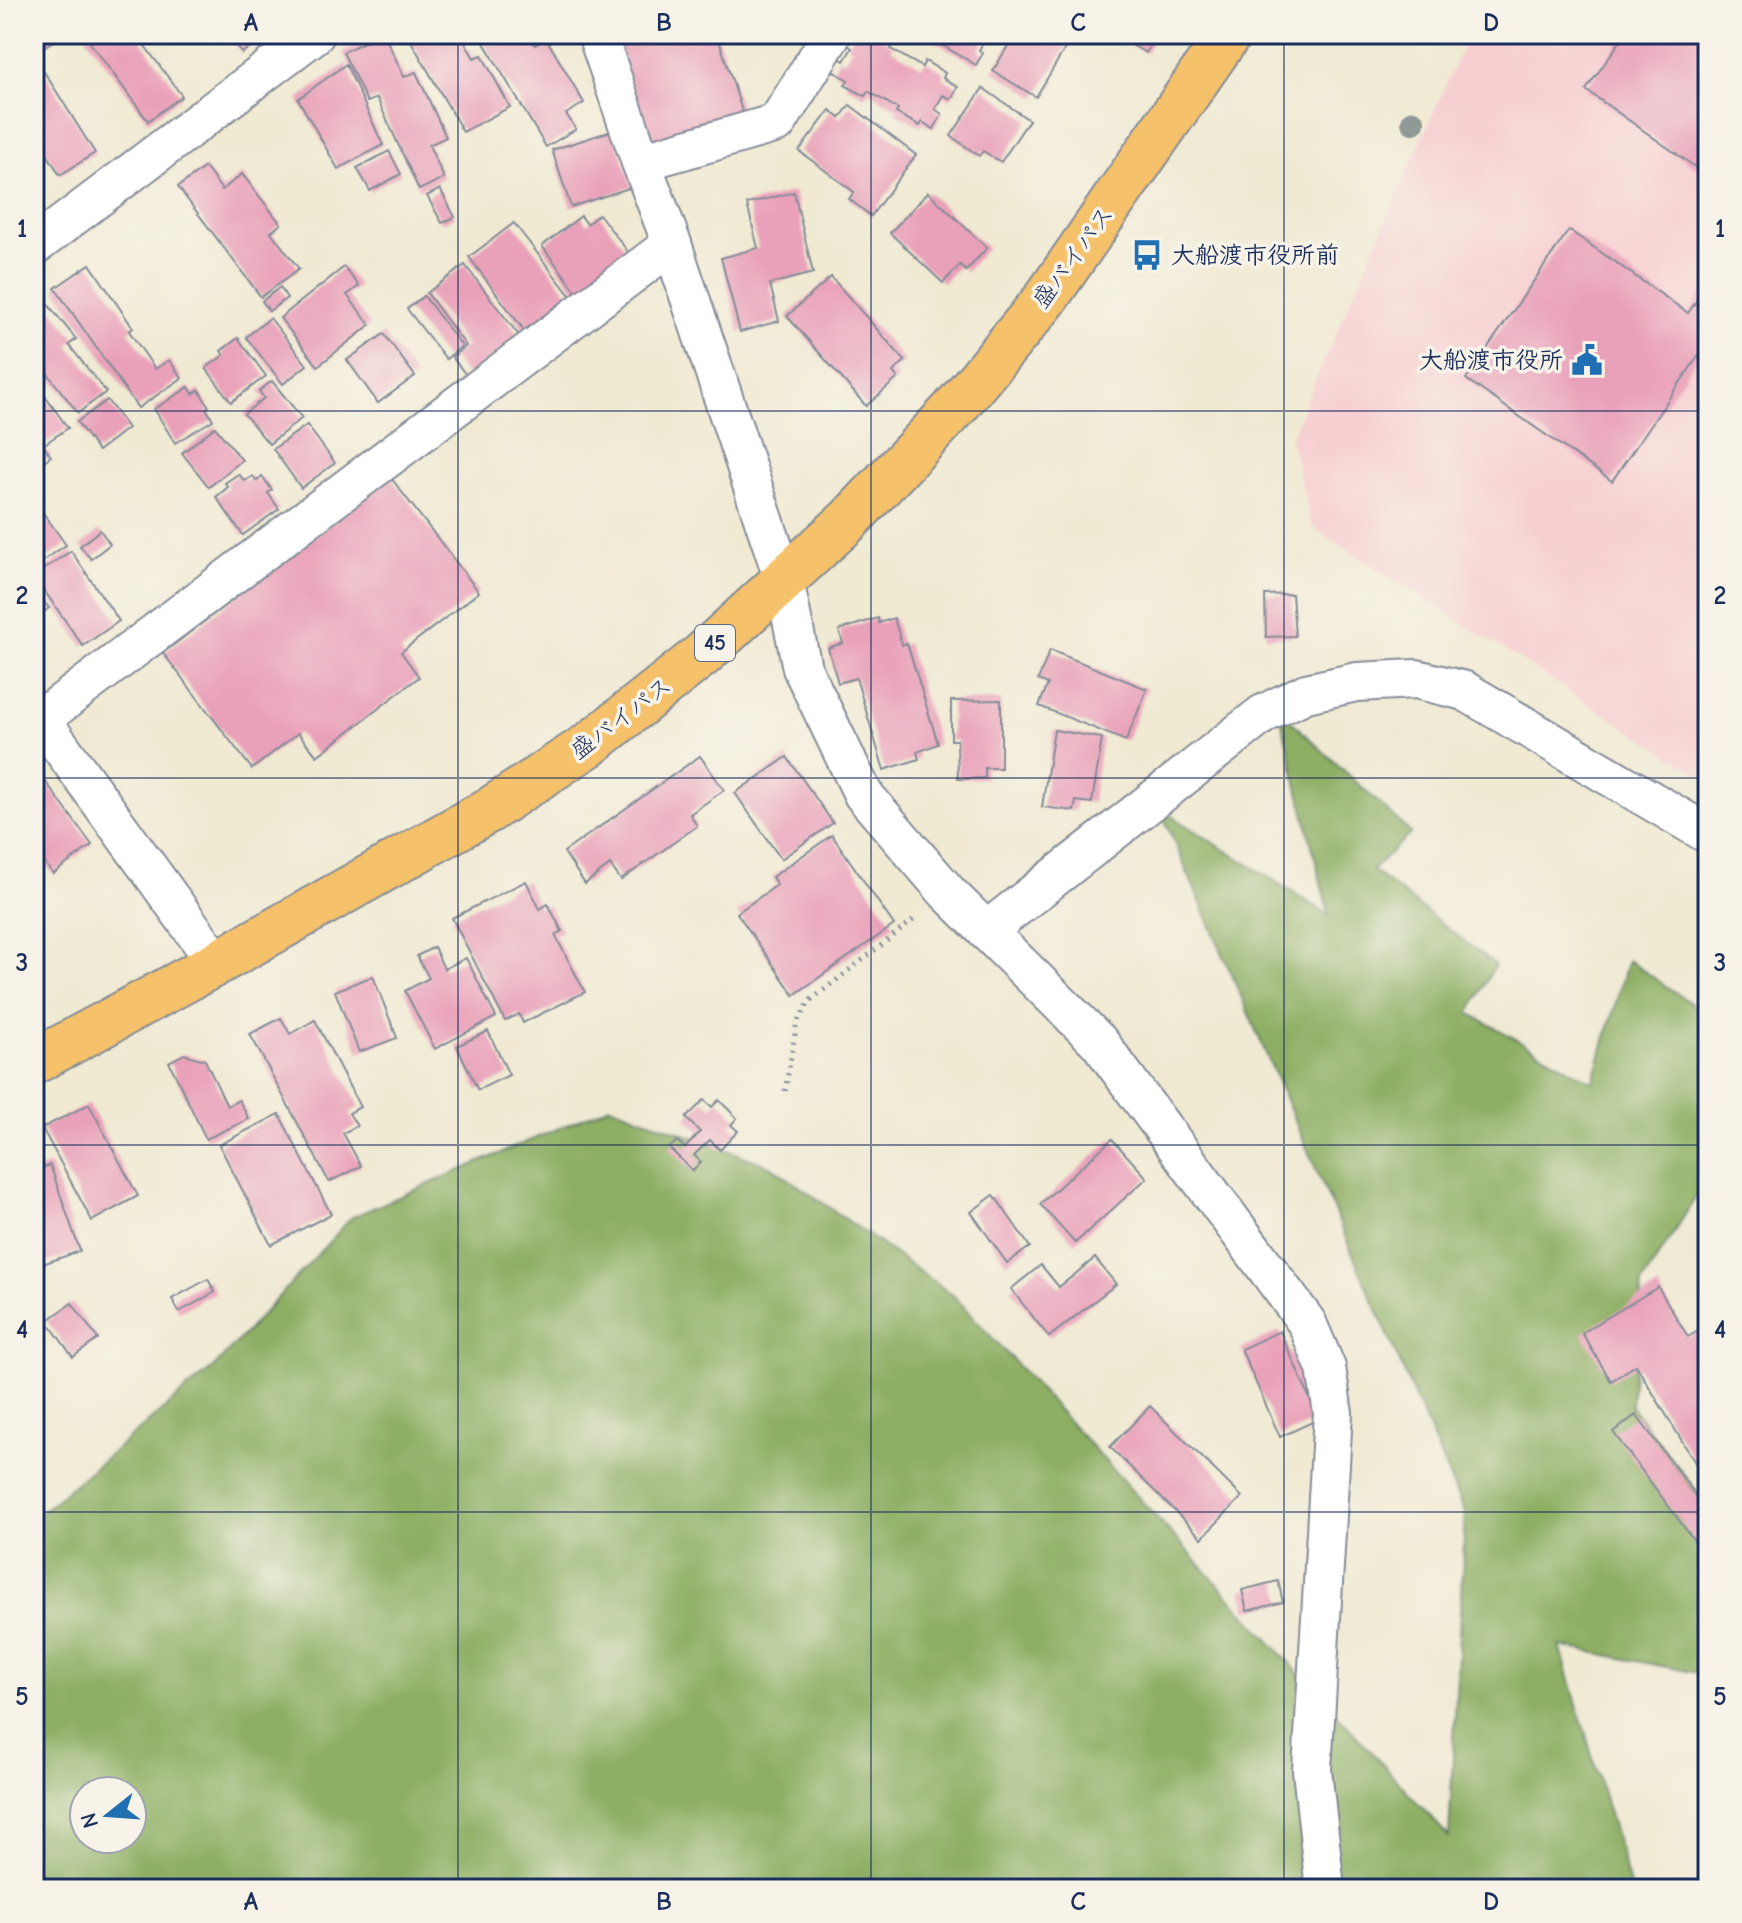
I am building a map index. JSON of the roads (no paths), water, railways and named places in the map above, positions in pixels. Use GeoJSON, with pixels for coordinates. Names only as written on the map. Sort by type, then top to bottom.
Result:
{"type":"FeatureCollection","features":[{"type":"Feature","properties":{"kind":"highway","name":"盛バイパス"},"geometry":{"type":"LineString","coordinates":[[34,1062],[491,809],[590,744],[702,655],[849,520],[953,410],[1044,301],[1229,34]]}},
{"type":"Feature","properties":{"kind":"street"},"geometry":{"type":"LineString","coordinates":[[34,246],[315,34]]}},
{"type":"Feature","properties":{"kind":"street"},"geometry":{"type":"LineString","coordinates":[[597,34],[672,244],[784,580],[802,668],[863,794],[948,893],[1099,1042],[1307,1323],[1326,1368],[1333,1413],[1312,1770],[1325,1889]]}},
{"type":"Feature","properties":{"kind":"street"},"geometry":{"type":"LineString","coordinates":[[641,162],[777,123],[832,34]]}},
{"type":"Feature","properties":{"kind":"street"},"geometry":{"type":"LineString","coordinates":[[217,963],[36,717],[672,244]]}},
{"type":"Feature","properties":{"kind":"street"},"geometry":{"type":"LineString","coordinates":[[986,931],[1263,714],[1306,693],[1357,682],[1416,679],[1465,691],[1708,834]]}},
{"type":"Feature","properties":{"kind":"place","name":"大船渡市役所前"},"geometry":{"type":"Point","coordinates":[1147,255]}},
{"type":"Feature","properties":{"kind":"place","name":"大船渡市役所"},"geometry":{"type":"Point","coordinates":[1587,360]}}]}
